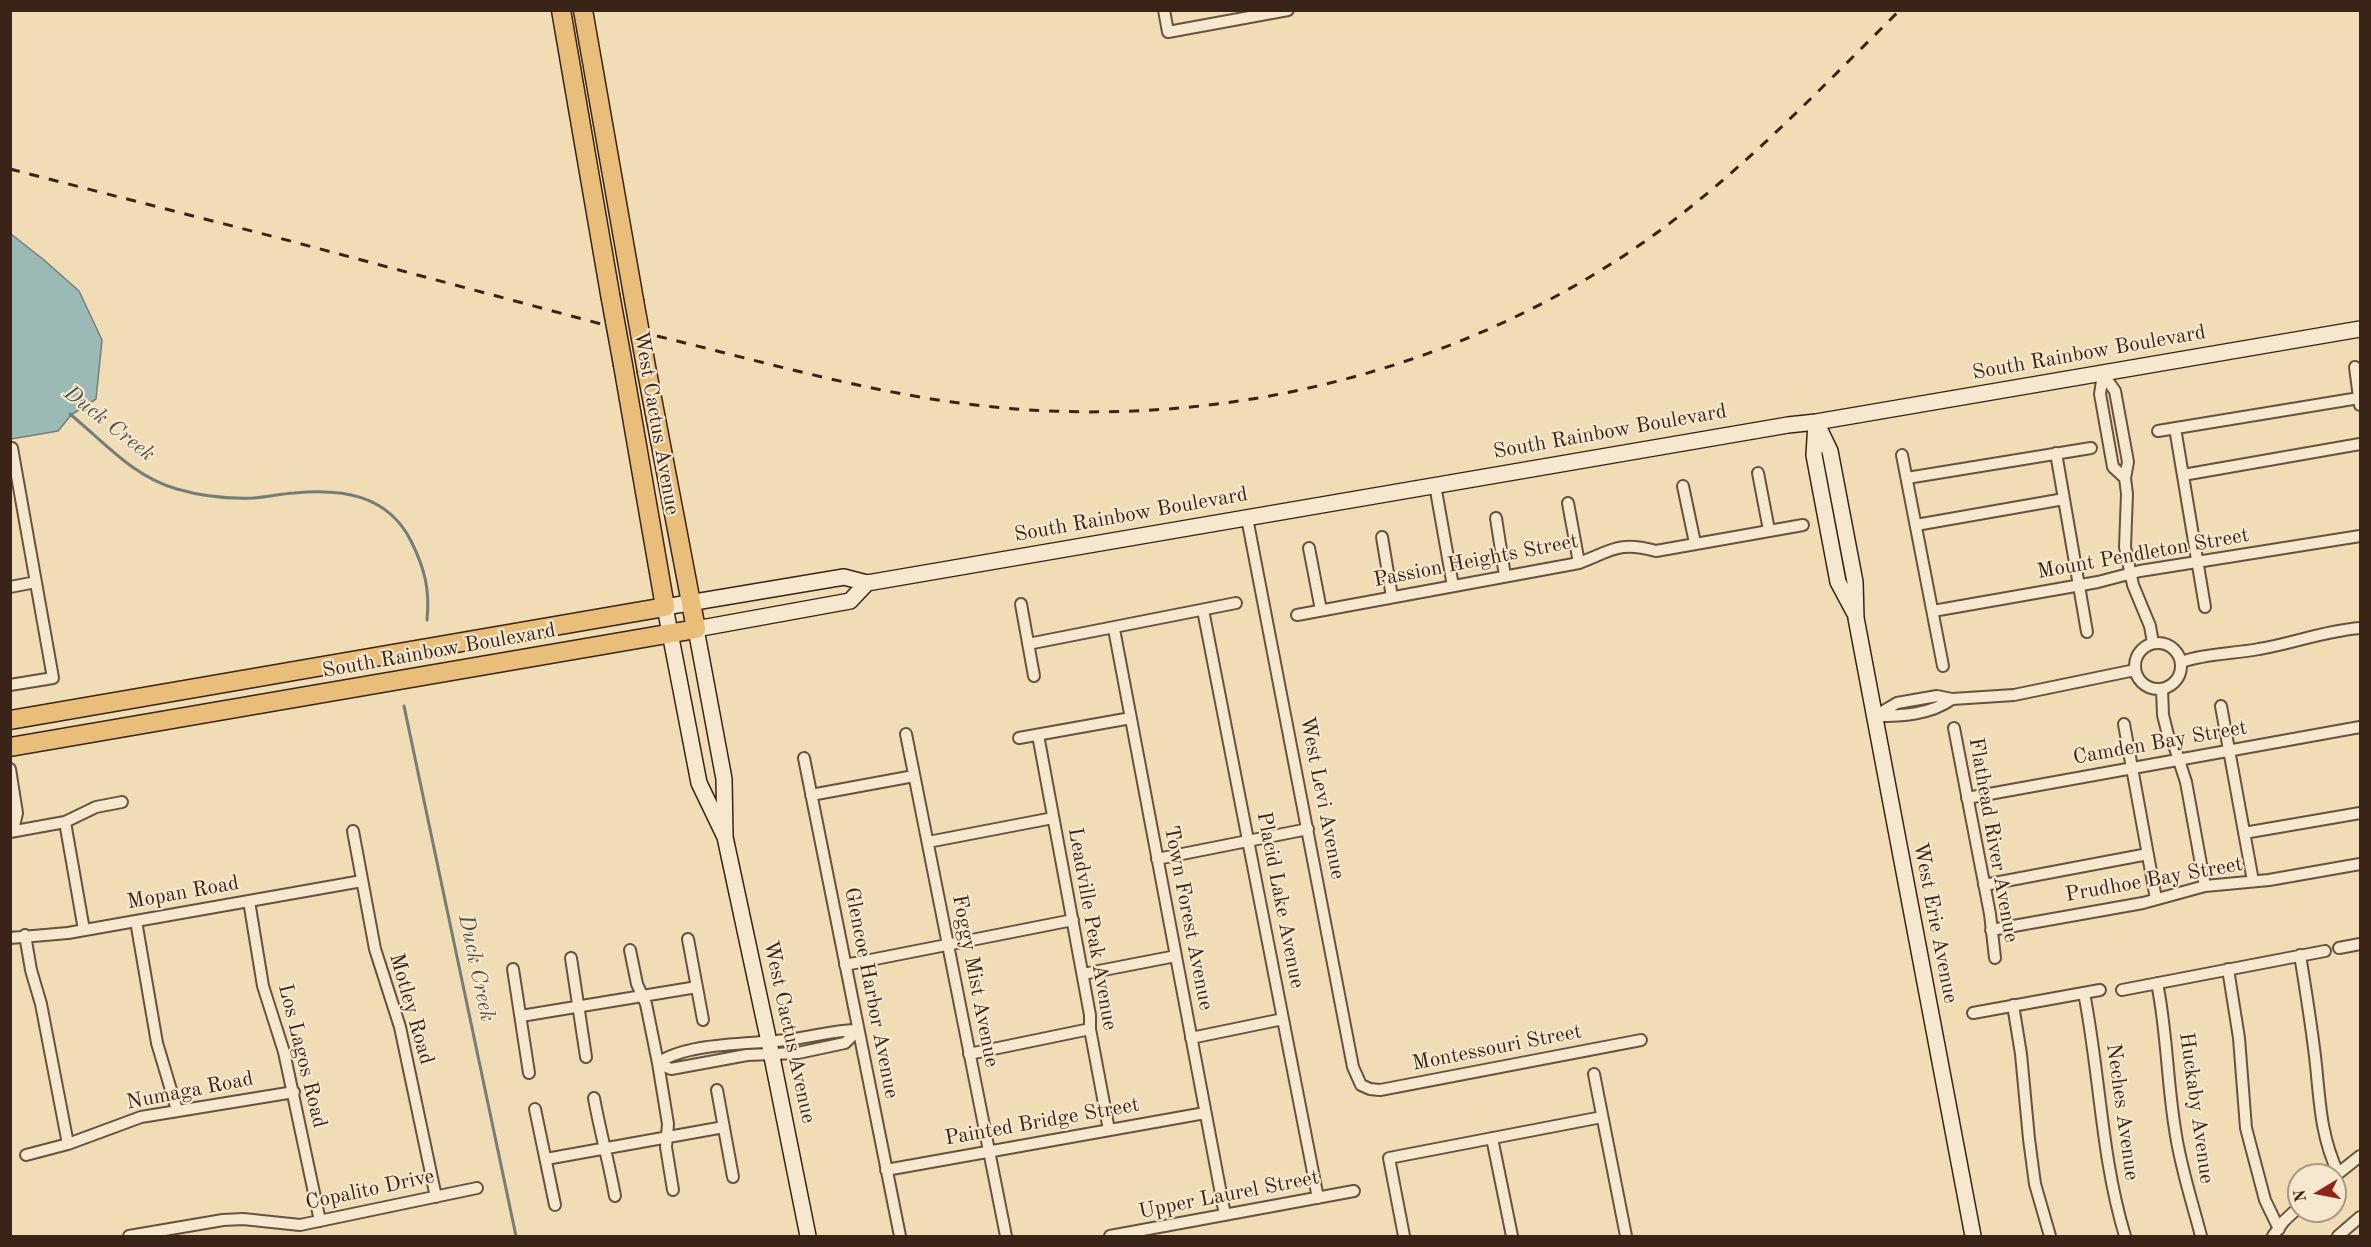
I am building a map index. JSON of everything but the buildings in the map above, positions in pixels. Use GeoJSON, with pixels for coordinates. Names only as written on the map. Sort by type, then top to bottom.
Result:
{"type":"FeatureCollection","features":[{"type":"Feature","properties":{"kind":"main road","name":"West Cactus Avenue"},"geometry":{"type":"LineString","coordinates":[[561,10],[665,607]]}},
{"type":"Feature","properties":{"kind":"main road","name":"West Cactus Avenue"},"geometry":{"type":"LineString","coordinates":[[583,10],[647,372],[696,629]]}},
{"type":"Feature","properties":{"kind":"main road","name":"South Rainbow Boulevard"},"geometry":{"type":"LineString","coordinates":[[10,720],[665,607]]}},
{"type":"Feature","properties":{"kind":"main road","name":"South Rainbow Boulevard"},"geometry":{"type":"LineString","coordinates":[[10,747],[696,629]]}},
{"type":"Feature","properties":{"kind":"street"},"geometry":{"type":"LineString","coordinates":[[1164,10],[1168,32],[1288,10]]}},
{"type":"Feature","properties":{"kind":"street","name":"South Rainbow Boulevard"},"geometry":{"type":"LineString","coordinates":[[665,607],[844,577],[867,583],[2361,329]]}},
{"type":"Feature","properties":{"kind":"street"},"geometry":{"type":"LineString","coordinates":[[2158,431],[2360,401],[2355,367]]}},
{"type":"Feature","properties":{"kind":"street"},"geometry":{"type":"LineString","coordinates":[[2103,374],[2115,391],[2128,462],[2125,478],[2127,494],[2125,547],[2130,574],[2150,626],[2153,643]]}},
{"type":"Feature","properties":{"kind":"street","name":"West Erie Avenue"},"geometry":{"type":"LineString","coordinates":[[1816,422],[1830,451],[1856,582],[1856,618],[1973,1236]]}},
{"type":"Feature","properties":{"kind":"street"},"geometry":{"type":"LineString","coordinates":[[2175,428],[2205,607]]}},
{"type":"Feature","properties":{"kind":"street"},"geometry":{"type":"LineString","coordinates":[[2183,475],[2361,444]]}},
{"type":"Feature","properties":{"kind":"street"},"geometry":{"type":"LineString","coordinates":[[10,685],[53,678],[36,582],[15,486],[12,448]]}},
{"type":"Feature","properties":{"kind":"street"},"geometry":{"type":"LineString","coordinates":[[1907,478],[2091,448]]}},
{"type":"Feature","properties":{"kind":"street"},"geometry":{"type":"LineString","coordinates":[[2056,453],[2087,632]]}},
{"type":"Feature","properties":{"kind":"street"},"geometry":{"type":"LineString","coordinates":[[1902,455],[1943,666]]}},
{"type":"Feature","properties":{"kind":"street"},"geometry":{"type":"LineString","coordinates":[[1758,473],[1769,530]]}},
{"type":"Feature","properties":{"kind":"street"},"geometry":{"type":"LineString","coordinates":[[1435,485],[1453,586]]}},
{"type":"Feature","properties":{"kind":"street"},"geometry":{"type":"LineString","coordinates":[[1683,486],[1695,543]]}},
{"type":"Feature","properties":{"kind":"street"},"geometry":{"type":"LineString","coordinates":[[1916,525],[2064,499]]}},
{"type":"Feature","properties":{"kind":"street"},"geometry":{"type":"LineString","coordinates":[[1568,503],[1579,563]]}},
{"type":"Feature","properties":{"kind":"street","name":"West Levi Avenue"},"geometry":{"type":"LineString","coordinates":[[1247,518],[1353,1067],[1361,1085]]}},
{"type":"Feature","properties":{"kind":"street"},"geometry":{"type":"LineString","coordinates":[[1496,519],[1505,576]]}},
{"type":"Feature","properties":{"kind":"street","name":"Passion Heights Street"},"geometry":{"type":"LineString","coordinates":[[1297,615],[1579,563],[1621,546],[1637,546],[1656,550],[1803,525]]}},
{"type":"Feature","properties":{"kind":"street","name":"Mount Pendleton Street"},"geometry":{"type":"LineString","coordinates":[[1933,611],[2130,574],[2361,536]]}},
{"type":"Feature","properties":{"kind":"street"},"geometry":{"type":"LineString","coordinates":[[1382,537],[1392,597]]}},
{"type":"Feature","properties":{"kind":"street"},"geometry":{"type":"LineString","coordinates":[[1309,548],[1322,610]]}},
{"type":"Feature","properties":{"kind":"street"},"geometry":{"type":"LineString","coordinates":[[10,586],[36,582]]}},
{"type":"Feature","properties":{"kind":"street","name":"South Rainbow Boulevard"},"geometry":{"type":"LineString","coordinates":[[696,629],[850,602],[867,583]]}},
{"type":"Feature","properties":{"kind":"street"},"geometry":{"type":"LineString","coordinates":[[1028,644],[1114,629],[1236,603]]}},
{"type":"Feature","properties":{"kind":"street"},"geometry":{"type":"LineString","coordinates":[[1021,604],[1034,676]]}},
{"type":"Feature","properties":{"kind":"street","name":"West Cactus Avenue"},"geometry":{"type":"LineString","coordinates":[[665,607],[700,789],[725,837]]}},
{"type":"Feature","properties":{"kind":"street","name":"Placid Lake Avenue"},"geometry":{"type":"LineString","coordinates":[[1203,610],[1318,1198]]}},
{"type":"Feature","properties":{"kind":"street"},"geometry":{"type":"LineString","coordinates":[[2181,662],[2198,657],[2262,649],[2317,634],[2361,628]]}},
{"type":"Feature","properties":{"kind":"street","name":"West Cactus Avenue"},"geometry":{"type":"LineString","coordinates":[[696,629],[724,779],[725,837],[808,1236]]}},
{"type":"Feature","properties":{"kind":"street","name":"Town Forest Avenue"},"geometry":{"type":"LineString","coordinates":[[1114,629],[1225,1215]]}},
{"type":"Feature","properties":{"kind":"street"},"geometry":{"type":"LineString","coordinates":[[2153,643],[2161,643],[2174,649],[2181,662],[2179,676],[2169,687],[2162,689],[2148,687],[2137,677],[2135,670],[2137,656],[2146,646],[2153,643]]}},
{"type":"Feature","properties":{"kind":"street"},"geometry":{"type":"LineString","coordinates":[[1875,716],[1899,716],[1940,708],[1952,699],[2014,695],[2135,670]]}},
{"type":"Feature","properties":{"kind":"street"},"geometry":{"type":"LineString","coordinates":[[2162,689],[2163,715],[2186,782],[2205,886]]}},
{"type":"Feature","properties":{"kind":"street"},"geometry":{"type":"LineString","coordinates":[[2222,706],[2253,882]]}},
{"type":"Feature","properties":{"kind":"street"},"geometry":{"type":"LineString","coordinates":[[1019,738],[1131,718]]}},
{"type":"Feature","properties":{"kind":"street"},"geometry":{"type":"LineString","coordinates":[[2124,724],[2156,899]]}},
{"type":"Feature","properties":{"kind":"street","name":"Camden Bay Street"},"geometry":{"type":"LineString","coordinates":[[1967,798],[2361,727]]}},
{"type":"Feature","properties":{"kind":"street","name":"Flathead River Avenue"},"geometry":{"type":"LineString","coordinates":[[1954,728],[1984,885],[1995,958]]}},
{"type":"Feature","properties":{"kind":"street","name":"Foggy Mist Avenue"},"geometry":{"type":"LineString","coordinates":[[906,734],[1006,1236]]}},
{"type":"Feature","properties":{"kind":"street","name":"Leadville Peak Avenue"},"geometry":{"type":"LineString","coordinates":[[1038,735],[1083,974],[1090,1029],[1109,1130]]}},
{"type":"Feature","properties":{"kind":"street","name":"Glencoe Harbor Avenue"},"geometry":{"type":"LineString","coordinates":[[804,758],[900,1236]]}},
{"type":"Feature","properties":{"kind":"street"},"geometry":{"type":"LineString","coordinates":[[10,769],[17,813],[11,830],[64,822],[96,807],[122,802]]}},
{"type":"Feature","properties":{"kind":"street"},"geometry":{"type":"LineString","coordinates":[[811,795],[914,776]]}},
{"type":"Feature","properties":{"kind":"street"},"geometry":{"type":"LineString","coordinates":[[2244,833],[2361,813]]}},
{"type":"Feature","properties":{"kind":"street"},"geometry":{"type":"LineString","coordinates":[[928,843],[1053,818]]}},
{"type":"Feature","properties":{"kind":"street"},"geometry":{"type":"LineString","coordinates":[[64,822],[84,930]]}},
{"type":"Feature","properties":{"kind":"street"},"geometry":{"type":"LineString","coordinates":[[1157,860],[1308,829]]}},
{"type":"Feature","properties":{"kind":"street","name":"Motley Road"},"geometry":{"type":"LineString","coordinates":[[353,831],[381,975],[400,1028],[436,1197]]}},
{"type":"Feature","properties":{"kind":"street"},"geometry":{"type":"LineString","coordinates":[[1984,885],[2148,854]]}},
{"type":"Feature","properties":{"kind":"street","name":"Prudhoe Bay Street"},"geometry":{"type":"LineString","coordinates":[[1991,930],[2156,899],[2205,886],[2253,882],[2361,864]]}},
{"type":"Feature","properties":{"kind":"street","name":"Mopan Road"},"geometry":{"type":"LineString","coordinates":[[10,938],[84,930],[362,881]]}},
{"type":"Feature","properties":{"kind":"street","name":"Los Lagos Road"},"geometry":{"type":"LineString","coordinates":[[249,901],[263,986],[294,1092],[320,1221]]}},
{"type":"Feature","properties":{"kind":"street"},"geometry":{"type":"LineString","coordinates":[[845,965],[1073,920]]}},
{"type":"Feature","properties":{"kind":"street"},"geometry":{"type":"LineString","coordinates":[[136,921],[157,1043],[177,1110]]}},
{"type":"Feature","properties":{"kind":"street"},"geometry":{"type":"LineString","coordinates":[[25,935],[68,1144]]}},
{"type":"Feature","properties":{"kind":"street"},"geometry":{"type":"LineString","coordinates":[[688,939],[703,1020]]}},
{"type":"Feature","properties":{"kind":"street"},"geometry":{"type":"LineString","coordinates":[[2339,948],[2361,944]]}},
{"type":"Feature","properties":{"kind":"street"},"geometry":{"type":"LineString","coordinates":[[630,950],[637,984],[646,1004],[658,1063],[668,1124],[666,1147],[674,1190]]}},
{"type":"Feature","properties":{"kind":"street"},"geometry":{"type":"LineString","coordinates":[[2122,990],[2325,951]]}},
{"type":"Feature","properties":{"kind":"street"},"geometry":{"type":"LineString","coordinates":[[2300,955],[2308,1005],[2319,1112],[2324,1138],[2333,1163]]}},
{"type":"Feature","properties":{"kind":"street"},"geometry":{"type":"LineString","coordinates":[[1083,974],[1176,956]]}},
{"type":"Feature","properties":{"kind":"street"},"geometry":{"type":"LineString","coordinates":[[571,958],[586,1057]]}},
{"type":"Feature","properties":{"kind":"street"},"geometry":{"type":"LineString","coordinates":[[513,969],[529,1073]]}},
{"type":"Feature","properties":{"kind":"street"},"geometry":{"type":"LineString","coordinates":[[2228,969],[2239,1038],[2246,1128],[2276,1233]]}},
{"type":"Feature","properties":{"kind":"street","name":"Huckaby Avenue"},"geometry":{"type":"LineString","coordinates":[[2157,983],[2174,1128],[2185,1181],[2201,1236]]}},
{"type":"Feature","properties":{"kind":"street"},"geometry":{"type":"LineString","coordinates":[[521,1016],[697,987]]}},
{"type":"Feature","properties":{"kind":"street"},"geometry":{"type":"LineString","coordinates":[[1973,1012],[2100,990]]}},
{"type":"Feature","properties":{"kind":"street","name":"Neches Avenue"},"geometry":{"type":"LineString","coordinates":[[2084,993],[2093,1045],[2108,1168],[2124,1236]]}},
{"type":"Feature","properties":{"kind":"street"},"geometry":{"type":"LineString","coordinates":[[2013,1005],[2021,1054],[2035,1184],[2050,1236]]}},
{"type":"Feature","properties":{"kind":"street"},"geometry":{"type":"LineString","coordinates":[[1191,1038],[1283,1019]]}},
{"type":"Feature","properties":{"kind":"street"},"geometry":{"type":"LineString","coordinates":[[969,1054],[1090,1029]]}},
{"type":"Feature","properties":{"kind":"street"},"geometry":{"type":"LineString","coordinates":[[658,1063],[668,1056],[693,1050],[744,1043],[770,1048],[842,1030],[858,1030]]}},
{"type":"Feature","properties":{"kind":"street","name":"Montessouri Street"},"geometry":{"type":"LineString","coordinates":[[1361,1085],[1380,1090],[1641,1040]]}},
{"type":"Feature","properties":{"kind":"street"},"geometry":{"type":"LineString","coordinates":[[1594,1074],[1626,1236]]}},
{"type":"Feature","properties":{"kind":"street"},"geometry":{"type":"LineString","coordinates":[[717,1090],[733,1177]]}},
{"type":"Feature","properties":{"kind":"street","name":"Numaga Road"},"geometry":{"type":"LineString","coordinates":[[26,1155],[68,1144],[141,1117],[294,1092]]}},
{"type":"Feature","properties":{"kind":"street"},"geometry":{"type":"LineString","coordinates":[[594,1098],[615,1196]]}},
{"type":"Feature","properties":{"kind":"street"},"geometry":{"type":"LineString","coordinates":[[535,1109],[555,1205]]}},
{"type":"Feature","properties":{"kind":"street","name":"Painted Bridge Street"},"geometry":{"type":"LineString","coordinates":[[886,1170],[1206,1113]]}},
{"type":"Feature","properties":{"kind":"street"},"geometry":{"type":"LineString","coordinates":[[1404,1236],[1389,1158],[1602,1117]]}},
{"type":"Feature","properties":{"kind":"street"},"geometry":{"type":"LineString","coordinates":[[546,1160],[724,1127]]}},
{"type":"Feature","properties":{"kind":"street"},"geometry":{"type":"LineString","coordinates":[[1492,1138],[1512,1236]]}},
{"type":"Feature","properties":{"kind":"street"},"geometry":{"type":"LineString","coordinates":[[2347,1167],[2361,1156]]}},
{"type":"Feature","properties":{"kind":"street","name":"Copalito Drive"},"geometry":{"type":"LineString","coordinates":[[129,1236],[180,1233],[243,1219],[300,1225],[477,1188]]}},
{"type":"Feature","properties":{"kind":"street","name":"Upper Laurel Street"},"geometry":{"type":"LineString","coordinates":[[1110,1236],[1354,1191]]}},
{"type":"Feature","properties":{"kind":"street"},"geometry":{"type":"LineString","coordinates":[[2338,1236],[2361,1217]]}},
{"type":"Feature","properties":{"kind":"street"},"geometry":{"type":"LineString","coordinates":[[2276,1233],[2287,1221]]}},
{"type":"Feature","properties":{"kind":"water"},"geometry":{"type":"Polygon","coordinates":[[[11,234],[79,291],[102,340],[96,399],[71,415],[58,431],[11,439],[11,234]]]}},
{"type":"Feature","properties":{"kind":"waterway","name":"Duck Creek"},"geometry":{"type":"LineString","coordinates":[[70,414],[133,467],[146,476],[177,489],[205,495],[244,498],[329,492],[346,494],[377,504],[390,513],[401,526],[416,551],[427,589],[427,620]]}},
{"type":"Feature","properties":{"kind":"waterway","name":"Duck Creek"},"geometry":{"type":"LineString","coordinates":[[404,706],[516,1236]]}},
{"type":"Feature","properties":{"kind":"railway"},"geometry":{"type":"LineString","coordinates":[[657,336],[889,391],[967,404],[1056,411],[1145,410],[1234,402],[1321,385],[1406,361],[1489,329],[1569,289],[1644,242],[1745,161],[1900,10]]}},
{"type":"Feature","properties":{"kind":"railway"},"geometry":{"type":"LineString","coordinates":[[10,169],[605,325]]}}]}
